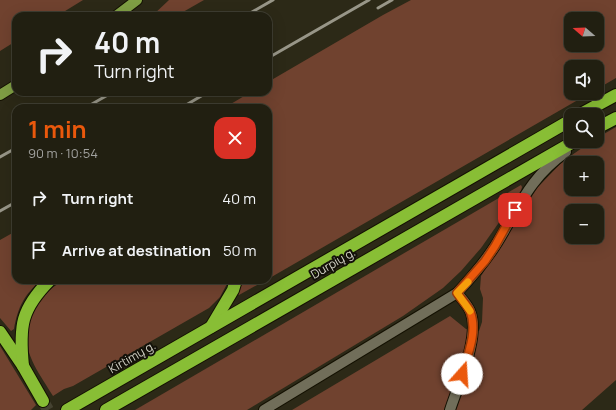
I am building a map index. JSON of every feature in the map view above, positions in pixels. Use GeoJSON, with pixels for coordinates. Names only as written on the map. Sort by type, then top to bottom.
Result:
{"type":"FeatureCollection","features":[{"type":"Feature","properties":{"kind":"highway"},"geometry":{"type":"LineString","coordinates":[[592,108],[616,95]]}},
{"type":"Feature","properties":{"kind":"highway"},"geometry":{"type":"LineString","coordinates":[[604,124],[616,118]]}},
{"type":"Feature","properties":{"kind":"highway","name":"Durpių g."},"geometry":{"type":"LineString","coordinates":[[210,328],[564,124]]}},
{"type":"Feature","properties":{"kind":"highway","name":"Durpių g."},"geometry":{"type":"LineString","coordinates":[[106,410],[564,147]]}},
{"type":"Feature","properties":{"kind":"highway"},"geometry":{"type":"LineString","coordinates":[[24,366],[21,341],[22,324],[32,301],[46,284]]}},
{"type":"Feature","properties":{"kind":"highway"},"geometry":{"type":"LineString","coordinates":[[210,328],[233,290],[235,284]]}},
{"type":"Feature","properties":{"kind":"highway","name":"Kirtimų g."},"geometry":{"type":"LineString","coordinates":[[67,410],[210,328]]}},
{"type":"Feature","properties":{"kind":"highway"},"geometry":{"type":"LineString","coordinates":[[0,332],[24,366],[43,401]]}},
{"type":"Feature","properties":{"kind":"main road"},"geometry":{"type":"LineString","coordinates":[[121,12],[137,0]]}},
{"type":"Feature","properties":{"kind":"main road"},"geometry":{"type":"LineString","coordinates":[[0,95],[12,88]]}},
{"type":"Feature","properties":{"kind":"street"},"geometry":{"type":"LineString","coordinates":[[264,410],[457,293],[485,261],[528,190],[552,162],[571,148]]}},
{"type":"Feature","properties":{"kind":"street"},"geometry":{"type":"LineString","coordinates":[[450,410],[470,349],[473,323],[470,310],[457,293]]}},
{"type":"Feature","properties":{"kind":"shaded area"},"geometry":{"type":"Polygon","coordinates":[[[0,0],[83,0],[64,12],[12,12],[12,44],[0,51],[0,0]]]}},
{"type":"Feature","properties":{"kind":"shaded area"},"geometry":{"type":"Polygon","coordinates":[[[169,0],[204,0],[183,12],[156,12],[169,0]]]}},
{"type":"Feature","properties":{"kind":"shaded area"},"geometry":{"type":"Polygon","coordinates":[[[411,0],[616,0],[616,78],[604,85],[604,60],[564,60],[564,100],[578,100],[272,277],[272,104],[231,104],[244,96],[272,96],[272,80],[411,0]]]}},
{"type":"Feature","properties":{"kind":"shaded area"},"geometry":{"type":"Polygon","coordinates":[[[616,127],[616,380],[582,410],[292,410],[450,316],[466,329],[479,331],[482,322],[483,298],[480,289],[481,276],[538,187],[564,161],[564,196],[604,196],[604,156],[571,156],[582,148],[604,148],[604,134],[616,127]]]}},
{"type":"Feature","properties":{"kind":"shaded area"},"geometry":{"type":"Polygon","coordinates":[[[521,185],[521,191],[481,248],[461,271],[443,288],[403,316],[247,410],[135,410],[521,185]]]}},
{"type":"Feature","properties":{"kind":"shaded area"},"geometry":{"type":"Polygon","coordinates":[[[12,233],[12,284],[37,284],[26,296],[20,308],[14,329],[11,331],[0,318],[0,240],[12,233]]]}},
{"type":"Feature","properties":{"kind":"shaded area"},"geometry":{"type":"Polygon","coordinates":[[[58,284],[227,284],[220,297],[209,308],[53,396],[30,357],[26,339],[26,330],[31,316],[40,299],[58,284]]]}},
{"type":"Feature","properties":{"kind":"shaded area"},"geometry":{"type":"Polygon","coordinates":[[[240,284],[259,284],[239,295],[240,284]]]}},
{"type":"Feature","properties":{"kind":"shaded area"},"geometry":{"type":"Polygon","coordinates":[[[0,346],[36,405],[31,410],[0,410],[0,346]]]}},
{"type":"Feature","properties":{"kind":"tunnel"},"geometry":{"type":"LineString","coordinates":[[43,401],[48,410]]}},
{"type":"Feature","properties":{"kind":"railway"},"geometry":{"type":"LineString","coordinates":[[252,12],[273,0]]}},
{"type":"Feature","properties":{"kind":"railway"},"geometry":{"type":"LineString","coordinates":[[272,56],[369,0]]}},
{"type":"Feature","properties":{"kind":"railway"},"geometry":{"type":"LineString","coordinates":[[378,8],[392,0]]}},
{"type":"Feature","properties":{"kind":"railway"},"geometry":{"type":"LineString","coordinates":[[92,104],[106,96]]}},
{"type":"Feature","properties":{"kind":"railway"},"geometry":{"type":"LineString","coordinates":[[188,104],[201,96]]}},
{"type":"Feature","properties":{"kind":"railway"},"geometry":{"type":"LineString","coordinates":[[0,157],[12,150]]}},
{"type":"Feature","properties":{"kind":"railway"},"geometry":{"type":"LineString","coordinates":[[0,211],[12,204]]}},
{"type":"Feature","properties":{"kind":"slow traffic"},"geometry":{"type":"LineString","coordinates":[[468,282],[457,293],[470,311]]}},
{"type":"Feature","properties":{"kind":"route"},"geometry":{"type":"LineString","coordinates":[[462,374],[470,349],[473,323],[470,310],[457,293],[485,261],[515,210]]}}]}
